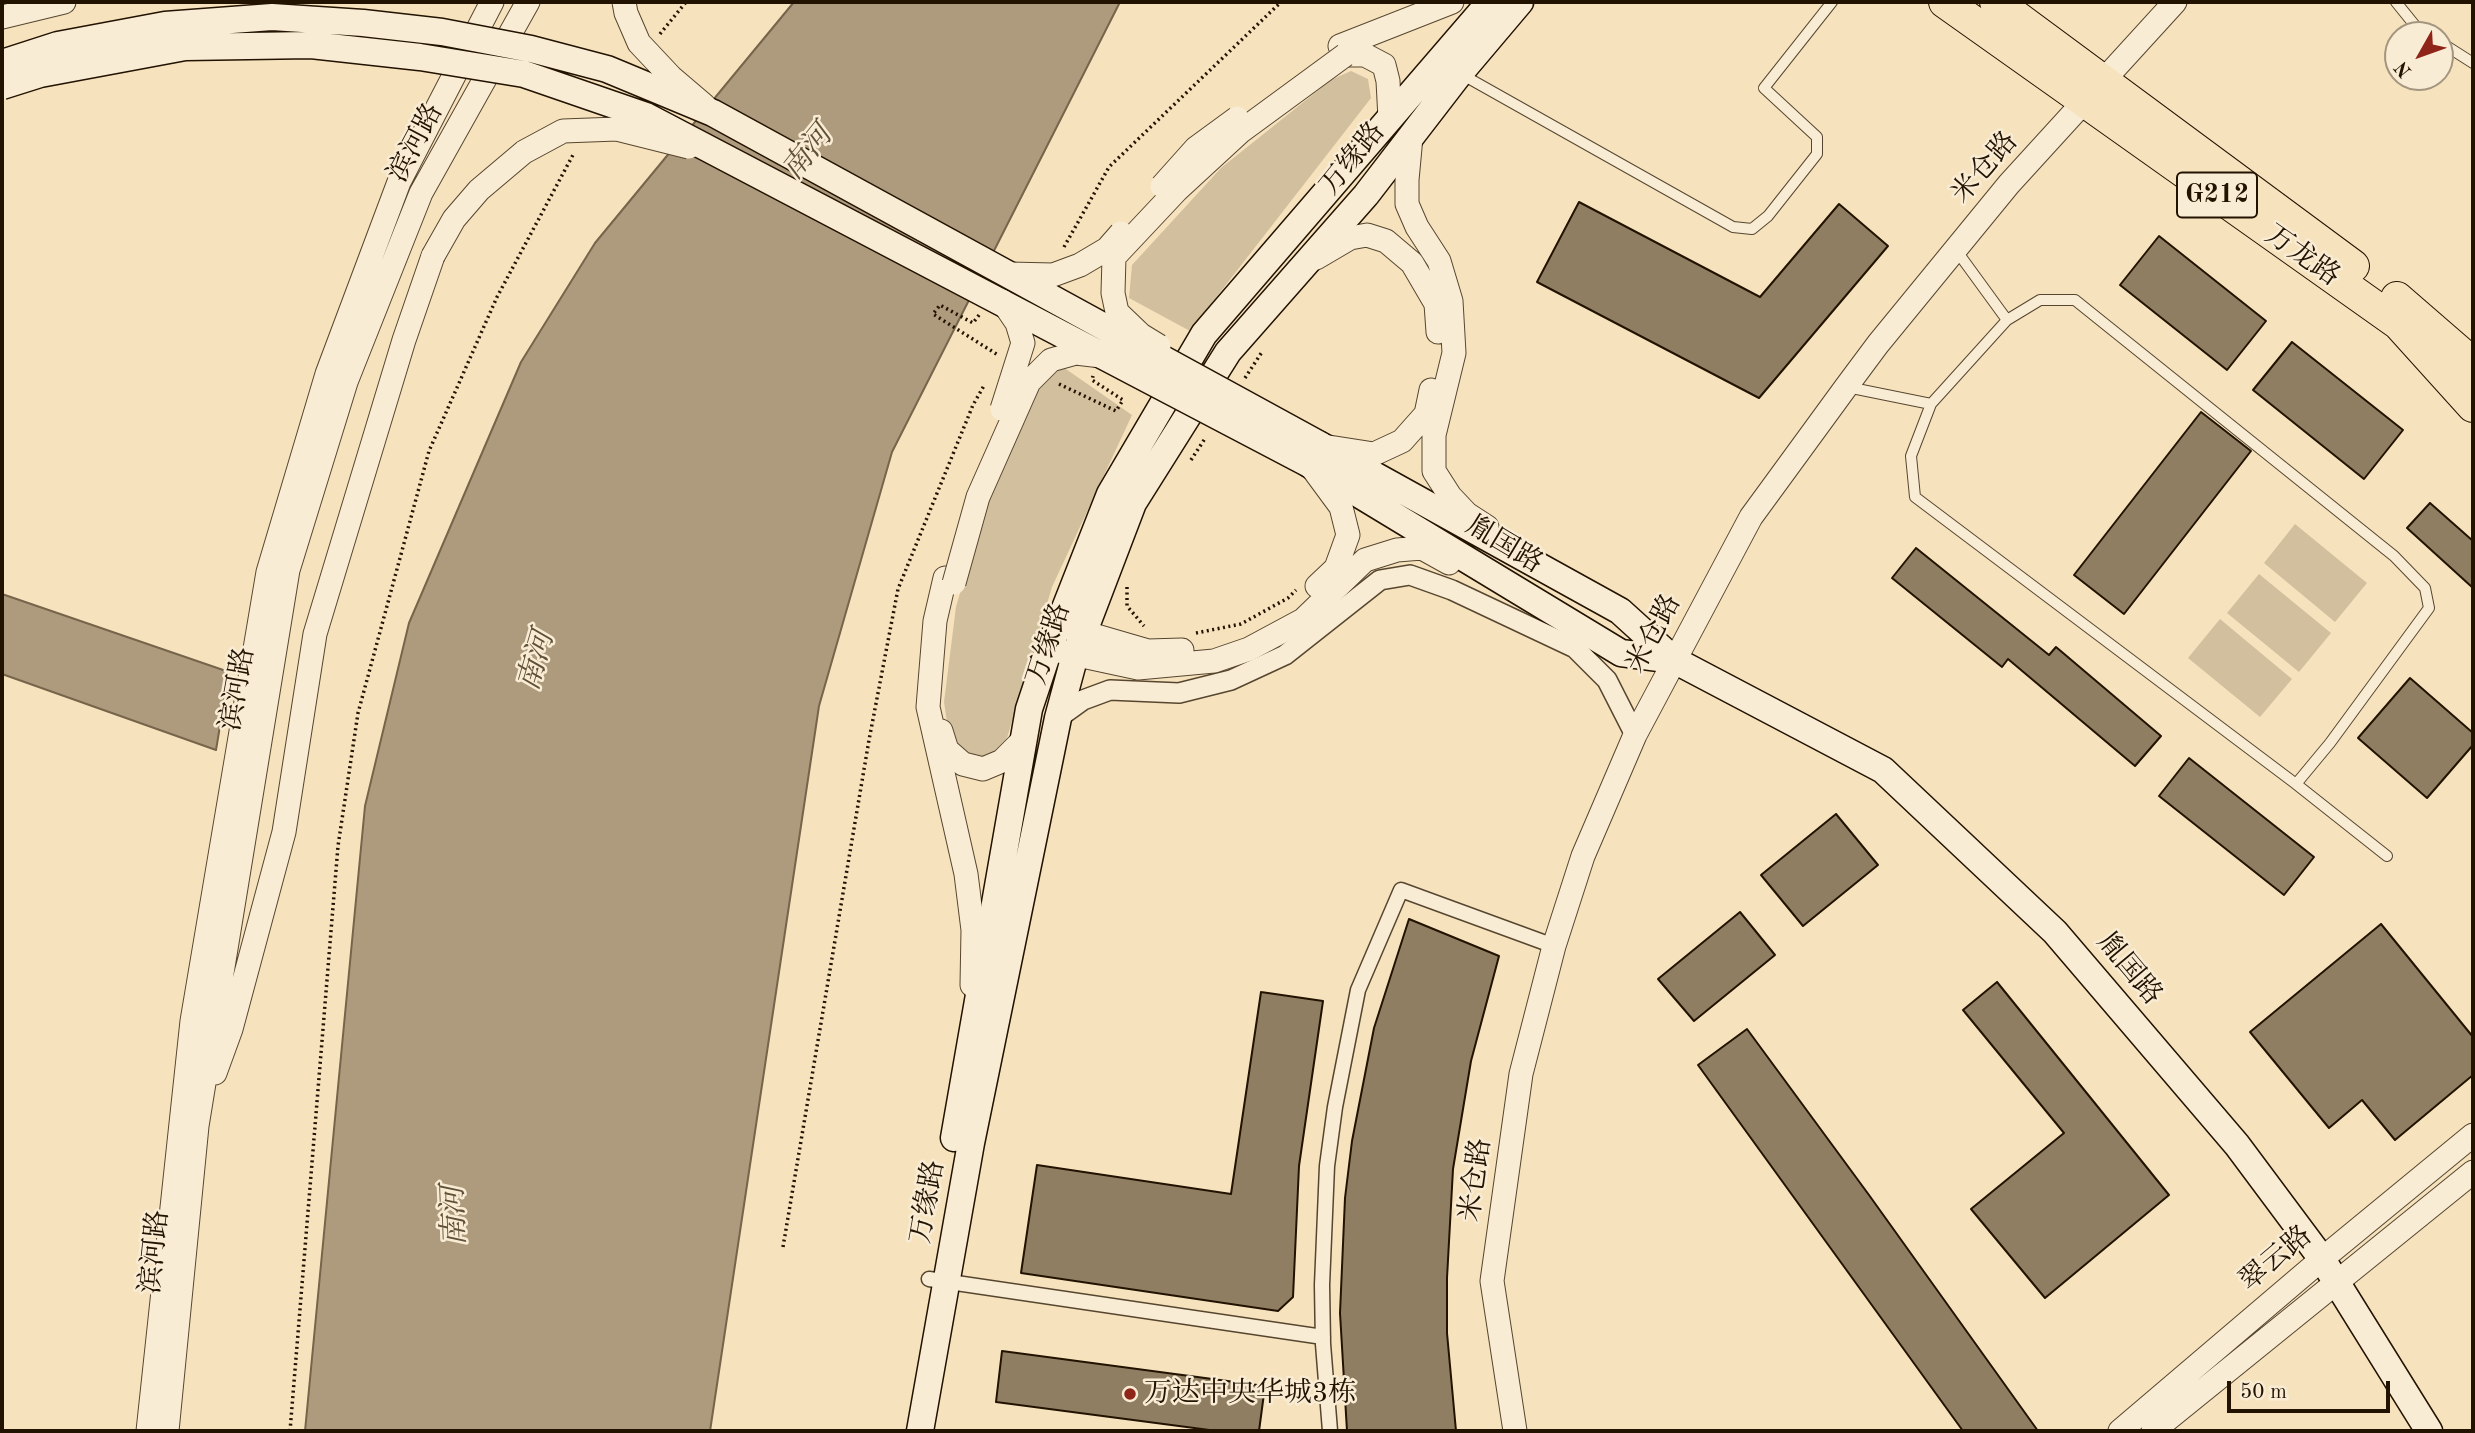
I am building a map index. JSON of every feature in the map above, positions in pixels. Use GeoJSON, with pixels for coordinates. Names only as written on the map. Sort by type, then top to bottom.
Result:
{"type":"FeatureCollection","features":[{"type":"Feature","properties":{"kind":"highway","name":"万龙路"},"geometry":{"type":"LineString","coordinates":[[1945,2],[2094,91],[2406,304],[2473,364]]}},
{"type":"Feature","properties":{"kind":"highway","name":"万龙路"},"geometry":{"type":"LineString","coordinates":[[1996,2],[2094,91],[2399,324],[2473,406]]}},
{"type":"Feature","properties":{"kind":"main road","name":"万缘路"},"geometry":{"type":"LineString","coordinates":[[920,1431],[972,1040],[1029,709],[1049,649],[1110,494],[1204,334],[1490,2]]}},
{"type":"Feature","properties":{"kind":"main road","name":"万缘路"},"geometry":{"type":"LineString","coordinates":[[902,1431],[971,1143],[1058,718],[1079,644],[1133,503],[1228,352],[1366,195],[1460,73],[1520,2]]}},
{"type":"Feature","properties":{"kind":"main road"},"geometry":{"type":"LineString","coordinates":[[2,63],[58,45],[165,24],[272,17],[442,32],[531,49],[607,69],[713,113],[1009,274],[1315,455]]}},
{"type":"Feature","properties":{"kind":"main road"},"geometry":{"type":"LineString","coordinates":[[2,86],[40,74],[185,47],[311,44],[421,57],[524,74],[646,116],[1107,357],[1315,455]]}},
{"type":"Feature","properties":{"kind":"main road","name":"胤国路"},"geometry":{"type":"LineString","coordinates":[[1315,455],[1620,611],[1674,660],[1883,770],[2055,932],[2237,1145],[2322,1259],[2429,1431]]}},
{"type":"Feature","properties":{"kind":"main road","name":"胤国路"},"geometry":{"type":"LineString","coordinates":[[1315,455],[1621,653],[1674,660]]}},
{"type":"Feature","properties":{"kind":"street"},"geometry":{"type":"LineString","coordinates":[[2,17],[64,2]]}},
{"type":"Feature","properties":{"kind":"street","name":"滨河路"},"geometry":{"type":"LineString","coordinates":[[261,672],[268,572],[327,373],[399,182],[492,2]]}},
{"type":"Feature","properties":{"kind":"street","name":"滨河路"},"geometry":{"type":"LineString","coordinates":[[167,1431],[197,1126],[241,790],[261,672],[288,570],[346,382],[421,194],[528,2]]}},
{"type":"Feature","properties":{"kind":"street"},"geometry":{"type":"LineString","coordinates":[[624,2],[639,43],[671,77],[713,113]]}},
{"type":"Feature","properties":{"kind":"street"},"geometry":{"type":"LineString","coordinates":[[1009,274],[1053,275],[1080,265],[1107,249],[1196,148],[1342,50],[1452,2]]}},
{"type":"Feature","properties":{"kind":"street","name":"米仓路"},"geometry":{"type":"LineString","coordinates":[[1515,1431],[1492,1281],[1521,1074],[1554,946],[1583,856],[1635,735],[1751,517],[1846,387],[2009,184],[2175,2]]}},
{"type":"Feature","properties":{"kind":"street"},"geometry":{"type":"LineString","coordinates":[[1342,50],[1365,55],[1384,65],[1388,81],[1390,119]]}},
{"type":"Feature","properties":{"kind":"street"},"geometry":{"type":"LineString","coordinates":[[1049,649],[1079,644],[1148,651],[1204,649],[1240,637],[1291,612],[1336,568],[1348,535],[1341,507],[1315,455],[1141,335],[1117,312],[1112,293],[1114,257],[1177,190],[1240,132],[1342,50]]}},
{"type":"Feature","properties":{"kind":"street"},"geometry":{"type":"LineString","coordinates":[[197,1126],[231,1029],[284,832],[316,634],[404,340],[433,256],[454,219],[479,190],[524,152],[563,131],[617,129],[664,139],[733,161]]}},
{"type":"Feature","properties":{"kind":"street"},"geometry":{"type":"LineString","coordinates":[[1411,137],[1406,180],[1407,204],[1416,227],[1439,261],[1451,301],[1452,314],[1454,353],[1434,435],[1434,471],[1450,496],[1467,514],[1620,611]]}},
{"type":"Feature","properties":{"kind":"street"},"geometry":{"type":"LineString","coordinates":[[1304,265],[1350,239],[1367,235],[1385,241],[1412,263],[1436,304],[1439,351],[1426,414],[1402,441],[1374,454],[1315,455]]}},
{"type":"Feature","properties":{"kind":"street"},"geometry":{"type":"LineString","coordinates":[[1002,301],[1017,323],[1023,343],[1009,391],[968,500],[950,581],[937,718],[947,750],[963,764],[983,769],[1002,761],[1023,740]]}},
{"type":"Feature","properties":{"kind":"street"},"geometry":{"type":"LineString","coordinates":[[972,1040],[973,930],[966,874],[928,708],[934,621],[978,497],[1029,382],[1052,359],[1076,353],[1107,357]]}},
{"type":"Feature","properties":{"kind":"street"},"geometry":{"type":"LineString","coordinates":[[1059,624],[1079,644],[1138,668],[1214,661],[1249,649],[1303,620],[1365,560],[1397,550],[1422,548],[1578,634],[1621,653]]}},
{"type":"Feature","properties":{"kind":"street"},"geometry":{"type":"LineString","coordinates":[[1058,718],[1083,700],[1110,690],[1179,693],[1231,680],[1284,655],[1380,580],[1410,575],[1452,590],[1575,648],[1607,680],[1635,735]]}},
{"type":"Feature","properties":{"kind":"street","name":"滨河路"},"geometry":{"type":"LineString","coordinates":[[148,1431],[192,1021],[241,790]]}},
{"type":"Feature","properties":{"kind":"street"},"geometry":{"type":"LineString","coordinates":[[1330,1431],[1323,1337],[1324,1213],[1329,1154],[1343,1060],[1358,990],[1401,890],[1554,946]]}},
{"type":"Feature","properties":{"kind":"street","name":"翠云路"},"geometry":{"type":"LineString","coordinates":[[2120,1431],[2473,1135]]}},
{"type":"Feature","properties":{"kind":"street","name":"翠云路"},"geometry":{"type":"LineString","coordinates":[[2153,1431],[2473,1172]]}},
{"type":"Feature","properties":{"kind":"street"},"geometry":{"type":"LineString","coordinates":[[938,1280],[1323,1337]]}},
{"type":"Feature","properties":{"kind":"lane"},"geometry":{"type":"LineString","coordinates":[[1460,73],[1733,227],[1752,229],[1768,216],[1817,155],[1817,137],[1764,88],[1832,2]]}},
{"type":"Feature","properties":{"kind":"lane"},"geometry":{"type":"LineString","coordinates":[[2396,2],[2412,21]]}},
{"type":"Feature","properties":{"kind":"lane"},"geometry":{"type":"LineString","coordinates":[[2454,51],[2473,63]]}},
{"type":"Feature","properties":{"kind":"lane"},"geometry":{"type":"LineString","coordinates":[[1955,249],[2007,320]]}},
{"type":"Feature","properties":{"kind":"lane"},"geometry":{"type":"LineString","coordinates":[[2296,784],[2330,743],[2429,608],[2425,588],[2394,556],[2075,300],[2040,300],[2007,320],[1931,404],[1911,456],[1915,497],[2296,784],[2387,856]]}},
{"type":"Feature","properties":{"kind":"lane"},"geometry":{"type":"LineString","coordinates":[[1846,387],[1931,404]]}},
{"type":"Feature","properties":{"kind":"path"},"geometry":{"type":"LineString","coordinates":[[652,44],[686,2]]}},
{"type":"Feature","properties":{"kind":"path"},"geometry":{"type":"LineString","coordinates":[[290,1431],[338,846],[358,713],[429,451],[497,297],[579,143]]}},
{"type":"Feature","properties":{"kind":"path"},"geometry":{"type":"LineString","coordinates":[[1242,382],[1264,349]]}},
{"type":"Feature","properties":{"kind":"path"},"geometry":{"type":"LineString","coordinates":[[1191,460],[1213,427]]}},
{"type":"Feature","properties":{"kind":"path"},"geometry":{"type":"LineString","coordinates":[[1194,633],[1241,624],[1288,598],[1304,581]]}},
{"type":"Feature","properties":{"kind":"path"},"geometry":{"type":"LineString","coordinates":[[1127,583],[1127,606],[1141,624],[1149,628]]}},
{"type":"Feature","properties":{"kind":"shaded area"},"geometry":{"type":"Polygon","coordinates":[[[1351,71],[1368,79],[1371,98],[1190,331],[1129,298],[1132,265],[1221,168],[1331,80],[1351,71]]]}},
{"type":"Feature","properties":{"kind":"shaded area"},"geometry":{"type":"Polygon","coordinates":[[[1063,367],[1132,415],[1052,587],[1007,738],[991,756],[970,757],[950,742],[944,702],[956,607],[988,496],[1031,401],[1046,378],[1063,367]]]}},
{"type":"Feature","properties":{"kind":"shaded area"},"geometry":{"type":"Polygon","coordinates":[[[2295,524],[2367,583],[2335,622],[2264,563],[2295,524]]]}},
{"type":"Feature","properties":{"kind":"shaded area"},"geometry":{"type":"Polygon","coordinates":[[[2259,574],[2331,633],[2299,672],[2227,613],[2259,574]]]}},
{"type":"Feature","properties":{"kind":"shaded area"},"geometry":{"type":"Polygon","coordinates":[[[2220,619],[2292,679],[2260,717],[2188,658],[2220,619]]]}},
{"type":"Feature","properties":{"kind":"water","name":"南河"},"geometry":{"type":"Polygon","coordinates":[[[794,2],[1120,2],[892,452],[819,706],[710,1431],[305,1431],[365,806],[409,623],[521,362],[595,243],[794,2]]]}},
{"type":"Feature","properties":{"kind":"water"},"geometry":{"type":"Polygon","coordinates":[[[2,594],[229,672],[216,750],[2,674],[2,594]]]}},
{"type":"Feature","properties":{"kind":"building"},"geometry":{"type":"Polygon","coordinates":[[[1579,202],[1760,297],[1839,204],[1888,246],[1759,398],[1537,282],[1579,202]]]}},
{"type":"Feature","properties":{"kind":"building"},"geometry":{"type":"Polygon","coordinates":[[[2159,236],[2266,321],[2227,370],[2120,285],[2159,236]]]}},
{"type":"Feature","properties":{"kind":"building"},"geometry":{"type":"Polygon","coordinates":[[[2292,342],[2403,430],[2364,479],[2253,390],[2292,342]]]}},
{"type":"Feature","properties":{"kind":"building"},"geometry":{"type":"Polygon","coordinates":[[[2201,412],[2251,451],[2124,614],[2074,575],[2201,412]]]}},
{"type":"Feature","properties":{"kind":"building"},"geometry":{"type":"Polygon","coordinates":[[[2430,503],[2473,541],[2473,588],[2407,528],[2430,503]]]}},
{"type":"Feature","properties":{"kind":"building"},"geometry":{"type":"Polygon","coordinates":[[[1916,548],[2049,655],[2056,647],[2161,736],[2135,766],[2008,659],[2002,667],[1892,578],[1916,548]]]}},
{"type":"Feature","properties":{"kind":"building"},"geometry":{"type":"Polygon","coordinates":[[[2410,678],[2473,733],[2473,745],[2427,798],[2358,738],[2410,678]]]}},
{"type":"Feature","properties":{"kind":"building"},"geometry":{"type":"Polygon","coordinates":[[[2189,758],[2314,857],[2284,895],[2159,796],[2189,758]]]}},
{"type":"Feature","properties":{"kind":"building"},"geometry":{"type":"Polygon","coordinates":[[[1836,814],[1878,865],[1803,926],[1761,875],[1836,814]]]}},
{"type":"Feature","properties":{"kind":"building"},"geometry":{"type":"Polygon","coordinates":[[[1740,912],[1775,955],[1694,1021],[1658,979],[1740,912]]]}},
{"type":"Feature","properties":{"kind":"building"},"geometry":{"type":"Polygon","coordinates":[[[1409,919],[1499,956],[1471,1061],[1453,1169],[1447,1333],[1456,1431],[1347,1431],[1340,1313],[1345,1198],[1352,1141],[1374,1028],[1409,919]]]}},
{"type":"Feature","properties":{"kind":"building"},"geometry":{"type":"Polygon","coordinates":[[[2381,924],[2473,1037],[2473,1075],[2395,1140],[2362,1100],[2329,1128],[2250,1032],[2381,924]]]}},
{"type":"Feature","properties":{"kind":"building"},"geometry":{"type":"Polygon","coordinates":[[[1997,982],[2169,1195],[2045,1298],[1971,1209],[2064,1133],[1963,1010],[1997,982]]]}},
{"type":"Feature","properties":{"kind":"building"},"geometry":{"type":"Polygon","coordinates":[[[1261,992],[1323,1001],[1299,1166],[1293,1297],[1278,1311],[1021,1273],[1037,1165],[1231,1194],[1261,992]]]}},
{"type":"Feature","properties":{"kind":"building"},"geometry":{"type":"Polygon","coordinates":[[[1747,1029],[2038,1431],[1963,1431],[1698,1065],[1747,1029]]]}},
{"type":"Feature","properties":{"kind":"building","name":"万达中央华城3栋"},"geometry":{"type":"Polygon","coordinates":[[[1002,1351],[1265,1386],[1259,1431],[1217,1431],[996,1402],[1002,1351]]]}},
{"type":"Feature","properties":{"kind":"place","name":"万达中央华城3栋"},"geometry":{"type":"Point","coordinates":[1130,1394]}}]}
